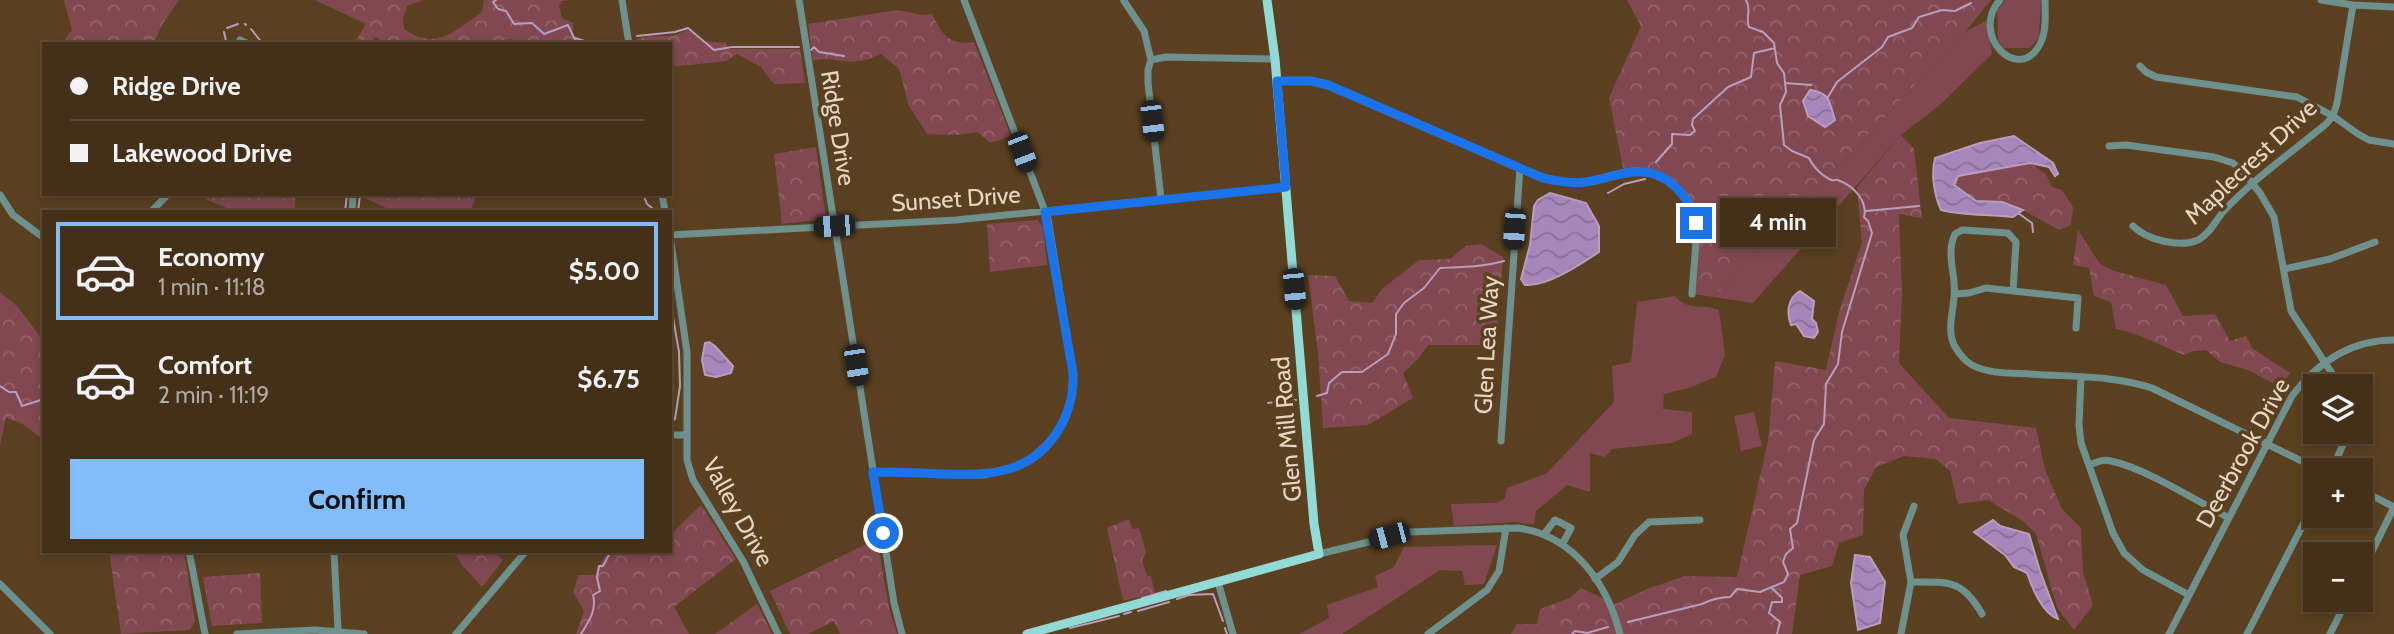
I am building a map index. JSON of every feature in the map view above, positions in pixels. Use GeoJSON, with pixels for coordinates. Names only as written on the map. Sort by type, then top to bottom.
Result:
{"type":"FeatureCollection","features":[{"type":"Feature","properties":{"kind":"main road","name":"Glen Mill Road"},"geometry":{"type":"LineString","coordinates":[[1267,0],[1275,59],[1313,511],[1319,554]]}},
{"type":"Feature","properties":{"kind":"main road"},"geometry":{"type":"LineString","coordinates":[[1027,634],[1319,554]]}},
{"type":"Feature","properties":{"kind":"street"},"geometry":{"type":"LineString","coordinates":[[622,0],[629,42]]}},
{"type":"Feature","properties":{"kind":"street","name":"Ridge Drive"},"geometry":{"type":"LineString","coordinates":[[799,0],[894,603],[902,634]]}},
{"type":"Feature","properties":{"kind":"street"},"geometry":{"type":"LineString","coordinates":[[873,472],[983,475],[999,472],[1028,461],[1045,448],[1057,433],[1069,408],[1073,373],[1045,212],[964,0]]}},
{"type":"Feature","properties":{"kind":"street"},"geometry":{"type":"LineString","coordinates":[[2000,0],[1993,13],[1992,38],[1999,51],[2012,58],[2031,55],[2040,45],[2045,0]]}},
{"type":"Feature","properties":{"kind":"street"},"geometry":{"type":"LineString","coordinates":[[2321,0],[2394,7]]}},
{"type":"Feature","properties":{"kind":"street"},"geometry":{"type":"LineString","coordinates":[[1124,2],[1144,31],[1151,61],[1147,83],[1161,199]]}},
{"type":"Feature","properties":{"kind":"street","name":"Maplecrest Drive"},"geometry":{"type":"LineString","coordinates":[[2133,226],[2147,237],[2173,242],[2192,242],[2204,237],[2223,212],[2326,124],[2333,116],[2337,103],[2353,5]]}},
{"type":"Feature","properties":{"kind":"street"},"geometry":{"type":"LineString","coordinates":[[240,40],[244,42]]}},
{"type":"Feature","properties":{"kind":"street"},"geometry":{"type":"LineString","coordinates":[[1151,61],[1166,57],[1275,59]]}},
{"type":"Feature","properties":{"kind":"street"},"geometry":{"type":"LineString","coordinates":[[2140,65],[2156,77],[2297,97],[2333,116],[2369,140],[2394,144]]}},
{"type":"Feature","properties":{"kind":"street"},"geometry":{"type":"LineString","coordinates":[[1277,81],[1311,81],[1328,85],[1543,178],[1561,183],[1585,183],[1638,171],[1656,174],[1674,184],[1688,202],[1696,223],[1692,294]]}},
{"type":"Feature","properties":{"kind":"street"},"geometry":{"type":"LineString","coordinates":[[2109,146],[2126,145],[2225,160],[2233,163],[2254,184],[2274,217],[2291,310],[2334,374]]}},
{"type":"Feature","properties":{"kind":"street","name":"Glen Lea Way"},"geometry":{"type":"LineString","coordinates":[[1501,441],[1520,168]]}},
{"type":"Feature","properties":{"kind":"street","name":"Sunset Drive"},"geometry":{"type":"LineString","coordinates":[[672,236],[956,220],[1286,187]]}},
{"type":"Feature","properties":{"kind":"street"},"geometry":{"type":"LineString","coordinates":[[0,195],[13,215],[42,237]]}},
{"type":"Feature","properties":{"kind":"street"},"geometry":{"type":"LineString","coordinates":[[153,210],[166,196]]}},
{"type":"Feature","properties":{"kind":"street"},"geometry":{"type":"LineString","coordinates":[[2013,291],[2014,237],[2008,233],[1962,230],[1955,234],[1952,239],[1950,263],[1955,294],[1950,323],[1951,336],[1955,346],[1970,364],[1985,370],[2113,379],[2152,388],[2303,462]]}},
{"type":"Feature","properties":{"kind":"street"},"geometry":{"type":"LineString","coordinates":[[2284,269],[2330,260],[2375,242]]}},
{"type":"Feature","properties":{"kind":"street","name":"Valley Drive"},"geometry":{"type":"LineString","coordinates":[[672,250],[687,352],[687,460],[693,480],[743,561],[778,634]]}},
{"type":"Feature","properties":{"kind":"street"},"geometry":{"type":"LineString","coordinates":[[1955,294],[1986,288],[2078,298],[2076,328]]}},
{"type":"Feature","properties":{"kind":"street","name":"Deerbrook Drive"},"geometry":{"type":"LineString","coordinates":[[2170,634],[2292,396],[2315,369],[2326,361],[2372,342],[2394,340]]}},
{"type":"Feature","properties":{"kind":"street"},"geometry":{"type":"LineString","coordinates":[[2081,377],[2081,443],[2113,533],[2124,553],[2143,570],[2189,594]]}},
{"type":"Feature","properties":{"kind":"street"},"geometry":{"type":"LineString","coordinates":[[672,435],[686,435]]}},
{"type":"Feature","properties":{"kind":"street"},"geometry":{"type":"LineString","coordinates":[[2090,465],[2100,460],[2135,469],[2230,518]]}},
{"type":"Feature","properties":{"kind":"street"},"geometry":{"type":"LineString","coordinates":[[2373,496],[2394,507],[2373,550]]}},
{"type":"Feature","properties":{"kind":"street"},"geometry":{"type":"LineString","coordinates":[[1901,634],[1911,582],[1903,535],[1914,506]]}},
{"type":"Feature","properties":{"kind":"street"},"geometry":{"type":"LineString","coordinates":[[1545,533],[1555,520],[1571,528],[1563,543]]}},
{"type":"Feature","properties":{"kind":"street"},"geometry":{"type":"LineString","coordinates":[[1595,579],[1618,562],[1642,527],[1649,522],[1700,520]]}},
{"type":"Feature","properties":{"kind":"street"},"geometry":{"type":"LineString","coordinates":[[2247,634],[2303,524]]}},
{"type":"Feature","properties":{"kind":"street"},"geometry":{"type":"LineString","coordinates":[[1428,634],[1487,590],[1499,571],[1506,528]]}},
{"type":"Feature","properties":{"kind":"street"},"geometry":{"type":"LineString","coordinates":[[1319,554],[1399,534],[1532,529],[1563,543],[1583,562],[1615,614],[1620,634]]}},
{"type":"Feature","properties":{"kind":"street"},"geometry":{"type":"LineString","coordinates":[[189,553],[205,634]]}},
{"type":"Feature","properties":{"kind":"street"},"geometry":{"type":"LineString","coordinates":[[334,553],[338,631]]}},
{"type":"Feature","properties":{"kind":"street"},"geometry":{"type":"LineString","coordinates":[[456,634],[524,553]]}},
{"type":"Feature","properties":{"kind":"street"},"geometry":{"type":"LineString","coordinates":[[1218,582],[1233,634]]}},
{"type":"Feature","properties":{"kind":"street"},"geometry":{"type":"LineString","coordinates":[[1911,582],[1959,585],[1974,600],[1982,614]]}},
{"type":"Feature","properties":{"kind":"street"},"geometry":{"type":"LineString","coordinates":[[0,584],[50,634]]}},
{"type":"Feature","properties":{"kind":"street"},"geometry":{"type":"LineString","coordinates":[[2330,634],[2341,612]]}},
{"type":"Feature","properties":{"kind":"street"},"geometry":{"type":"LineString","coordinates":[[237,634],[338,631],[364,634]]}},
{"type":"Feature","properties":{"kind":"green space"},"geometry":{"type":"Polygon","coordinates":[[[64,0],[179,0],[154,42],[63,42],[72,30],[64,0]]]}},
{"type":"Feature","properties":{"kind":"green space"},"geometry":{"type":"Polygon","coordinates":[[[315,0],[423,0],[407,6],[403,19],[404,29],[426,39],[445,36],[463,25],[482,12],[484,0],[573,0],[562,1],[559,6],[562,18],[573,23],[573,42],[523,42],[508,39],[507,42],[383,42],[376,37],[372,42],[355,42],[366,24],[315,0]]]}},
{"type":"Feature","properties":{"kind":"green space"},"geometry":{"type":"Polygon","coordinates":[[[1627,0],[1991,0],[1965,32],[1714,297],[1692,294],[1696,223],[1688,201],[1656,175],[1624,173],[1609,98],[1641,26],[1627,0]]]}},
{"type":"Feature","properties":{"kind":"green space"},"geometry":{"type":"Polygon","coordinates":[[[2006,0],[2041,0],[2039,37],[2030,48],[2003,48],[1998,40],[1997,11],[2006,0]]]}},
{"type":"Feature","properties":{"kind":"green space"},"geometry":{"type":"Polygon","coordinates":[[[898,10],[921,15],[932,14],[947,37],[958,42],[974,42],[1011,136],[990,143],[978,132],[957,135],[927,134],[909,106],[899,69],[881,54],[862,61],[813,61],[808,24],[898,10]]]}},
{"type":"Feature","properties":{"kind":"green space"},"geometry":{"type":"Polygon","coordinates":[[[1987,20],[1992,54],[1942,103],[1901,135],[1753,303],[1714,297],[1965,32],[1987,20]]]}},
{"type":"Feature","properties":{"kind":"green space"},"geometry":{"type":"Polygon","coordinates":[[[688,30],[702,41],[726,43],[728,49],[800,49],[805,83],[774,84],[761,67],[737,54],[726,61],[672,67],[672,42],[635,40],[672,36],[688,30]]]}},
{"type":"Feature","properties":{"kind":"green space"},"geometry":{"type":"Polygon","coordinates":[[[1901,135],[1914,149],[1922,218],[1899,214],[1902,294],[1899,363],[1949,418],[2036,428],[2045,470],[2062,509],[2081,528],[2083,572],[2093,605],[2074,630],[2057,607],[2036,534],[2023,521],[1988,500],[1958,504],[1950,471],[1936,459],[1904,456],[1876,467],[1864,490],[1863,535],[1839,543],[1832,566],[1800,575],[1792,634],[1511,634],[1517,624],[1537,624],[1540,609],[1570,598],[1581,588],[1615,604],[1685,576],[1737,577],[1768,441],[1775,361],[1826,370],[1839,312],[1862,243],[1857,187],[1901,135]]]}},
{"type":"Feature","properties":{"kind":"green space"},"geometry":{"type":"Polygon","coordinates":[[[816,147],[826,219],[782,224],[774,154],[816,147]]]}},
{"type":"Feature","properties":{"kind":"green space"},"geometry":{"type":"Polygon","coordinates":[[[2030,163],[2046,174],[2052,187],[2062,190],[2073,207],[2071,225],[2059,230],[2002,202],[1976,201],[1954,185],[1958,176],[2030,163]]]}},
{"type":"Feature","properties":{"kind":"green space"},"geometry":{"type":"Polygon","coordinates":[[[204,196],[296,196],[294,210],[231,210],[207,200],[204,196]]]}},
{"type":"Feature","properties":{"kind":"green space"},"geometry":{"type":"Polygon","coordinates":[[[476,196],[472,208],[407,210],[391,210],[363,197],[476,196]]]}},
{"type":"Feature","properties":{"kind":"green space"},"geometry":{"type":"Polygon","coordinates":[[[1038,220],[1043,228],[1047,265],[990,272],[987,224],[1038,220]]]}},
{"type":"Feature","properties":{"kind":"green space"},"geometry":{"type":"Polygon","coordinates":[[[2078,230],[2100,264],[2114,271],[2166,285],[2183,316],[2215,314],[2230,341],[2246,336],[2252,348],[2290,373],[2280,387],[2248,370],[2220,362],[2206,350],[2184,355],[2141,336],[2116,329],[2111,302],[2094,296],[2089,268],[2073,265],[2078,230]]]}},
{"type":"Feature","properties":{"kind":"green space"},"geometry":{"type":"Polygon","coordinates":[[[1481,244],[1503,257],[1496,343],[1428,345],[1403,373],[1413,398],[1368,425],[1323,428],[1318,352],[1308,275],[1335,276],[1349,301],[1372,303],[1382,289],[1419,260],[1450,259],[1466,246],[1481,244]]]}},
{"type":"Feature","properties":{"kind":"green space"},"geometry":{"type":"Polygon","coordinates":[[[0,292],[18,307],[42,336],[42,439],[21,423],[6,418],[0,445],[0,292]]]}},
{"type":"Feature","properties":{"kind":"green space"},"geometry":{"type":"Polygon","coordinates":[[[1675,296],[1690,306],[1719,310],[1725,355],[1716,377],[1664,394],[1663,409],[1692,412],[1692,434],[1672,443],[1612,449],[1605,457],[1590,453],[1590,492],[1567,485],[1536,511],[1534,524],[1512,522],[1454,526],[1451,504],[1496,503],[1505,498],[1507,488],[1547,473],[1614,402],[1612,366],[1631,362],[1637,302],[1675,296]]]}},
{"type":"Feature","properties":{"kind":"green space"},"geometry":{"type":"Polygon","coordinates":[[[1754,412],[1762,446],[1741,451],[1734,416],[1754,412]]]}},
{"type":"Feature","properties":{"kind":"green space"},"geometry":{"type":"Polygon","coordinates":[[[701,505],[736,559],[674,607],[689,634],[576,634],[584,611],[573,592],[579,575],[595,575],[606,553],[672,553],[672,533],[701,505]]]}},
{"type":"Feature","properties":{"kind":"green space"},"geometry":{"type":"Polygon","coordinates":[[[1129,519],[1132,529],[1139,528],[1146,552],[1142,560],[1147,576],[1151,576],[1155,593],[1123,601],[1107,528],[1129,519]]]}},
{"type":"Feature","properties":{"kind":"green space"},"geometry":{"type":"Polygon","coordinates":[[[877,539],[889,608],[897,634],[840,634],[834,621],[808,634],[790,634],[770,591],[877,539]]]}},
{"type":"Feature","properties":{"kind":"green space"},"geometry":{"type":"Polygon","coordinates":[[[1497,545],[1484,584],[1465,585],[1462,571],[1440,570],[1342,634],[1299,634],[1329,618],[1327,605],[1378,587],[1375,576],[1394,567],[1404,547],[1497,545]]]}},
{"type":"Feature","properties":{"kind":"green space"},"geometry":{"type":"Polygon","coordinates":[[[109,553],[184,553],[195,621],[190,630],[121,634],[109,553]]]}},
{"type":"Feature","properties":{"kind":"green space"},"geometry":{"type":"Polygon","coordinates":[[[454,553],[496,553],[503,560],[482,587],[454,553]]]}},
{"type":"Feature","properties":{"kind":"green space"},"geometry":{"type":"Polygon","coordinates":[[[260,573],[262,623],[212,626],[203,577],[260,573]]]}},
{"type":"Feature","properties":{"kind":"green space"},"geometry":{"type":"Polygon","coordinates":[[[757,604],[772,634],[714,634],[718,632],[757,604]]]}},
{"type":"Feature","properties":{"kind":"water"},"geometry":{"type":"Polygon","coordinates":[[[1810,90],[1822,93],[1830,103],[1835,120],[1825,127],[1808,116],[1803,101],[1810,90]]]}},
{"type":"Feature","properties":{"kind":"water"},"geometry":{"type":"Polygon","coordinates":[[[2014,136],[2053,163],[2058,174],[2055,176],[2049,167],[2030,163],[1958,176],[1954,185],[1976,201],[2002,202],[2023,210],[2013,217],[1941,210],[1934,184],[1935,158],[1980,143],[2014,136]]]}},
{"type":"Feature","properties":{"kind":"water"},"geometry":{"type":"Polygon","coordinates":[[[1550,193],[1586,203],[1599,226],[1599,252],[1553,279],[1525,285],[1521,279],[1530,245],[1534,206],[1538,200],[1550,193]]]}},
{"type":"Feature","properties":{"kind":"water"},"geometry":{"type":"Polygon","coordinates":[[[1800,291],[1814,301],[1812,319],[1818,332],[1814,338],[1804,336],[1796,324],[1791,325],[1789,320],[1791,301],[1800,291]]]}},
{"type":"Feature","properties":{"kind":"water"},"geometry":{"type":"Polygon","coordinates":[[[709,342],[733,366],[731,373],[716,377],[705,375],[702,360],[705,343],[709,342]]]}},
{"type":"Feature","properties":{"kind":"water"},"geometry":{"type":"Polygon","coordinates":[[[1993,520],[2000,526],[2029,534],[2058,619],[2043,606],[2027,573],[2014,567],[2005,555],[1974,532],[1993,520]]]}},
{"type":"Feature","properties":{"kind":"water"},"geometry":{"type":"Polygon","coordinates":[[[1855,555],[1870,557],[1885,582],[1880,623],[1858,630],[1851,583],[1855,555]]]}},
{"type":"Feature","properties":{"kind":"waterway"},"geometry":{"type":"LineString","coordinates":[[496,0],[493,2],[498,9],[506,11],[514,24],[532,23],[544,34],[568,25],[576,42]]}},
{"type":"Feature","properties":{"kind":"waterway"},"geometry":{"type":"LineString","coordinates":[[1628,622],[1730,597],[1737,589],[1760,592],[1784,582],[1788,574],[1783,562],[1786,554],[1793,548],[1790,529],[1797,523],[1814,440],[1824,424],[1826,384],[1838,364],[1842,332],[1872,233],[1864,217],[1862,200],[1855,191],[1845,183],[1826,177],[1809,158],[1784,145],[1780,105],[1786,92],[1784,73],[1777,63],[1774,43],[1763,32],[1749,27],[1746,0]]}},
{"type":"Feature","properties":{"kind":"waterway"},"geometry":{"type":"LineString","coordinates":[[1828,97],[1837,82],[1882,47],[1888,37],[1912,28],[1919,17],[1942,10],[1955,11],[1971,3]]}},
{"type":"Feature","properties":{"kind":"waterway"},"geometry":{"type":"LineString","coordinates":[[227,28],[238,24]]}},
{"type":"Feature","properties":{"kind":"waterway"},"geometry":{"type":"LineString","coordinates":[[637,36],[688,28],[714,50],[732,47],[799,47]]}},
{"type":"Feature","properties":{"kind":"waterway"},"geometry":{"type":"LineString","coordinates":[[251,29],[261,42]]}},
{"type":"Feature","properties":{"kind":"waterway"},"geometry":{"type":"LineString","coordinates":[[224,32],[226,41]]}},
{"type":"Feature","properties":{"kind":"waterway"},"geometry":{"type":"LineString","coordinates":[[575,38],[588,42]]}},
{"type":"Feature","properties":{"kind":"waterway"},"geometry":{"type":"LineString","coordinates":[[811,50],[814,47],[819,52],[844,56]]}},
{"type":"Feature","properties":{"kind":"waterway"},"geometry":{"type":"LineString","coordinates":[[1656,162],[1672,144],[1672,134],[1690,135],[1695,131],[1693,119],[1728,87],[1751,77],[1754,53],[1775,48]]}},
{"type":"Feature","properties":{"kind":"waterway"},"geometry":{"type":"LineString","coordinates":[[1785,83],[1811,85]]}},
{"type":"Feature","properties":{"kind":"waterway"},"geometry":{"type":"LineString","coordinates":[[1608,193],[1624,184],[1645,179]]}},
{"type":"Feature","properties":{"kind":"waterway"},"geometry":{"type":"LineString","coordinates":[[345,210],[347,196]]}},
{"type":"Feature","properties":{"kind":"waterway"},"geometry":{"type":"LineString","coordinates":[[358,210],[360,196]]}},
{"type":"Feature","properties":{"kind":"waterway"},"geometry":{"type":"LineString","coordinates":[[644,196],[647,204],[654,210]]}},
{"type":"Feature","properties":{"kind":"waterway"},"geometry":{"type":"LineString","coordinates":[[1866,211],[1919,206]]}},
{"type":"Feature","properties":{"kind":"waterway"},"geometry":{"type":"LineString","coordinates":[[2018,213],[2032,223],[2033,232]]}},
{"type":"Feature","properties":{"kind":"waterway"},"geometry":{"type":"LineString","coordinates":[[1317,396],[1327,393],[1329,383],[1342,372],[1362,372],[1388,354],[1396,334],[1396,314],[1404,303],[1424,288],[1440,268],[1480,266],[1504,261]]}},
{"type":"Feature","properties":{"kind":"waterway"},"geometry":{"type":"LineString","coordinates":[[672,312],[679,352],[680,386],[675,419],[672,421]]}},
{"type":"Feature","properties":{"kind":"waterway"},"geometry":{"type":"LineString","coordinates":[[0,386],[9,392],[16,392],[22,406],[42,400]]}},
{"type":"Feature","properties":{"kind":"waterway"},"geometry":{"type":"LineString","coordinates":[[1268,403],[1296,400]]}},
{"type":"Feature","properties":{"kind":"waterway"},"geometry":{"type":"LineString","coordinates":[[581,634],[593,611],[593,595],[600,591],[597,577],[599,566],[603,566],[610,553]]}},
{"type":"Feature","properties":{"kind":"waterway"},"geometry":{"type":"LineString","coordinates":[[1772,588],[1782,598],[1782,602],[1772,602],[1769,613],[1780,622],[1777,634]]}},
{"type":"Feature","properties":{"kind":"waterway"},"geometry":{"type":"LineString","coordinates":[[1142,598],[1166,591]]}},
{"type":"Feature","properties":{"kind":"waterway"},"geometry":{"type":"LineString","coordinates":[[1177,599],[1189,595],[1213,594],[1223,621]]}},
{"type":"Feature","properties":{"kind":"waterway"},"geometry":{"type":"LineString","coordinates":[[1138,611],[1169,602]]}},
{"type":"Feature","properties":{"kind":"waterway"},"geometry":{"type":"LineString","coordinates":[[1124,614],[1131,612]]}},
{"type":"Feature","properties":{"kind":"waterway"},"geometry":{"type":"LineString","coordinates":[[1070,628],[1119,616]]}},
{"type":"Feature","properties":{"kind":"waterway"},"geometry":{"type":"LineString","coordinates":[[1572,634],[1575,631],[1587,633],[1608,627]]}},
{"type":"Feature","properties":{"kind":"waterway"},"geometry":{"type":"LineString","coordinates":[[1225,628],[1227,634]]}},
{"type":"Feature","properties":{"kind":"route"},"geometry":{"type":"LineString","coordinates":[[883,533],[873,472],[983,475],[1007,470],[1028,461],[1045,448],[1067,414],[1073,373],[1045,212],[1286,187],[1277,81],[1311,81],[1328,85],[1543,178],[1561,183],[1585,183],[1638,171],[1656,174],[1674,184],[1688,202],[1696,223]]}}]}
